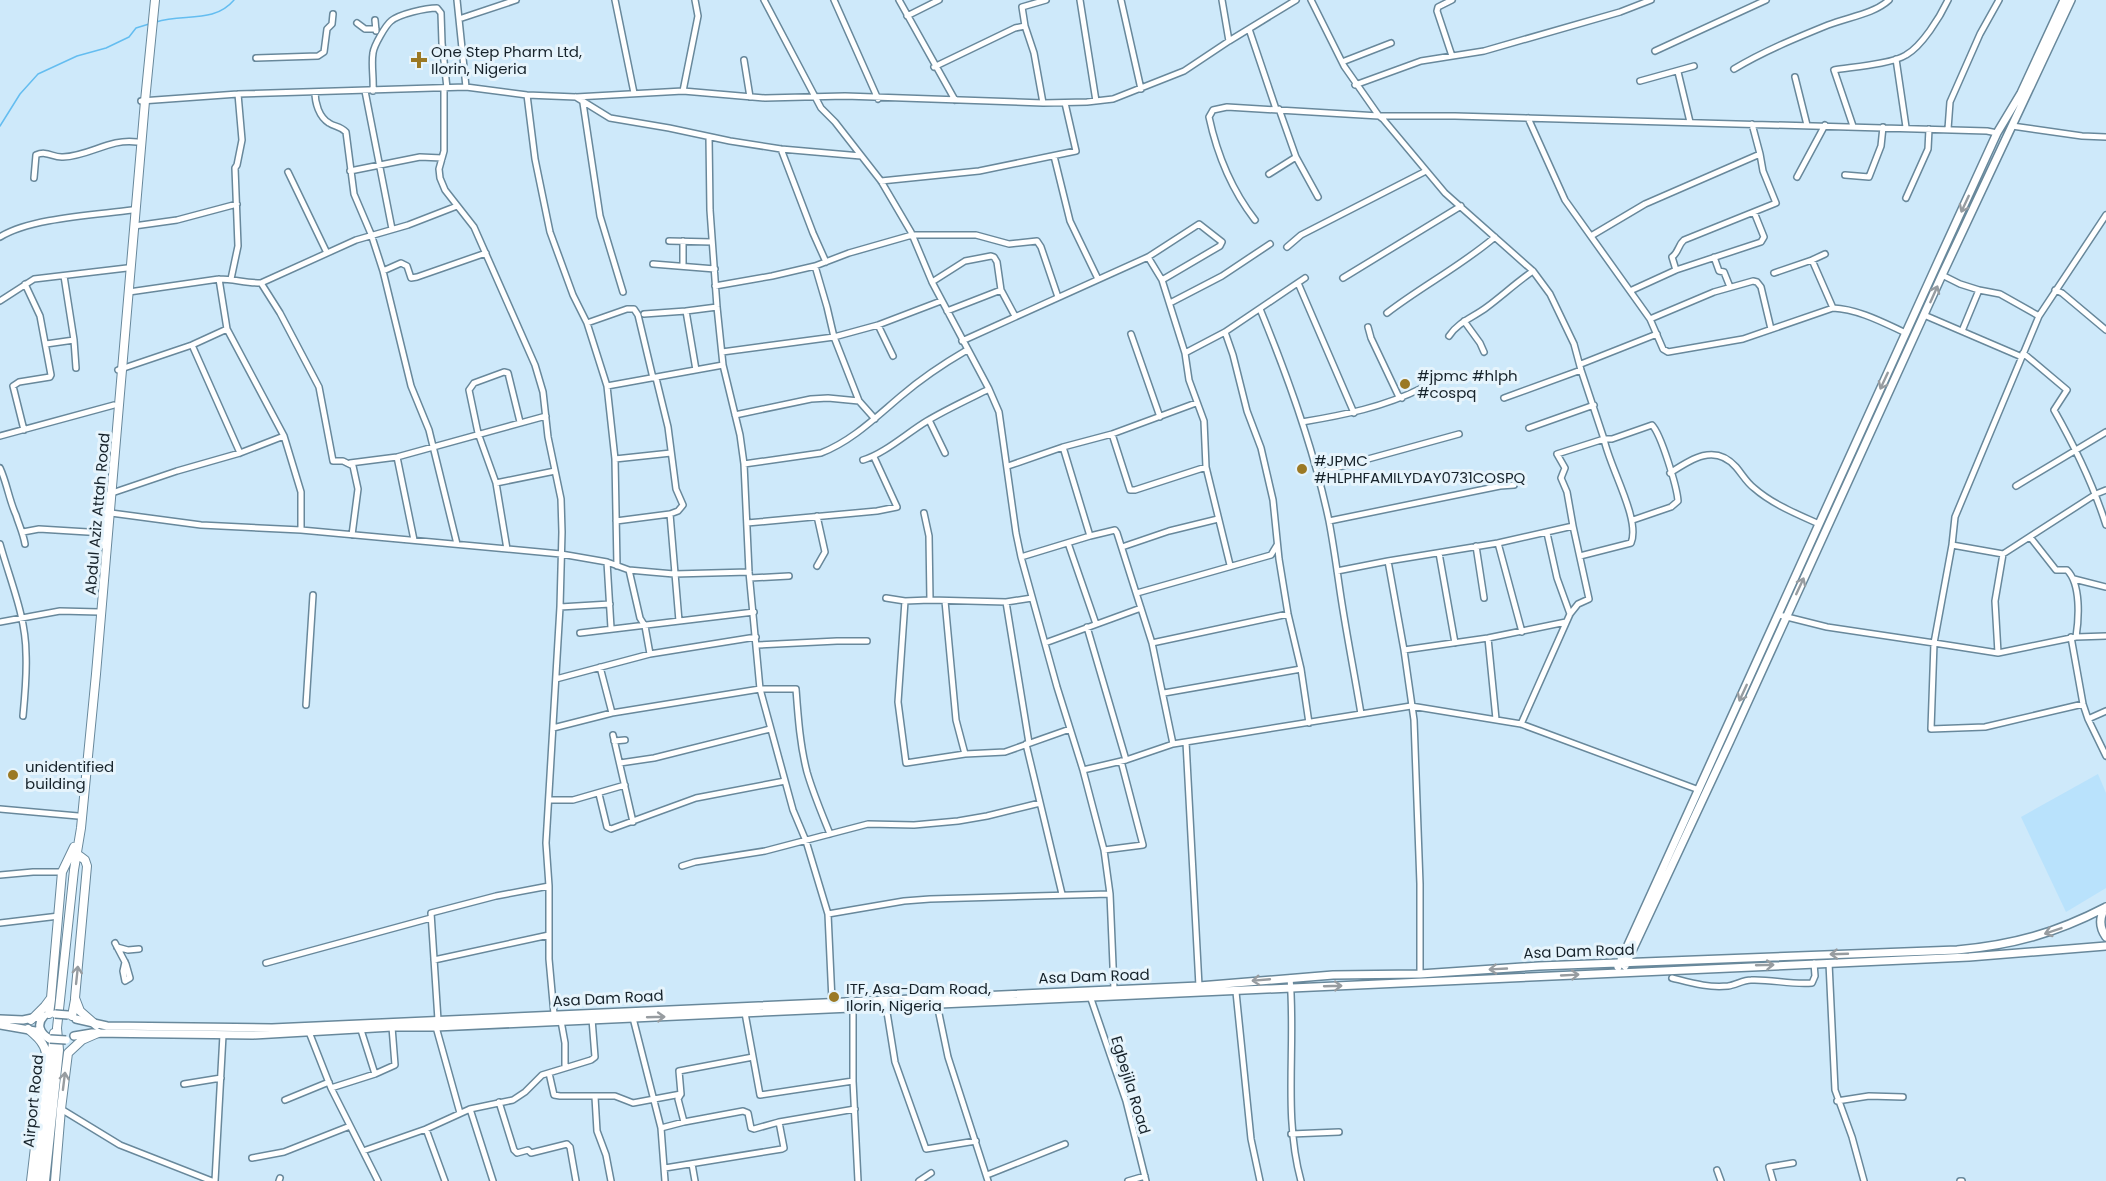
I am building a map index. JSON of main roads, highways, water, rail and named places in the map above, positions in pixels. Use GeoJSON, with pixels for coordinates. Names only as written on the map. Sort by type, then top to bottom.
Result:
{"type":"FeatureCollection","features":[{"type":"Feature","properties":{"kind":"highway","name":"Abdul Aziz Attah Road"},"geometry":{"type":"LineString","coordinates":[[56,1026],[99,612],[138,142],[153,0]]}},
{"type":"Feature","properties":{"kind":"highway","name":"Abdul Aziz Attah Road"},"geometry":{"type":"LineString","coordinates":[[75,851],[81,828],[111,513],[109,494],[114,405],[129,292],[143,101]]}},
{"type":"Feature","properties":{"kind":"highway"},"geometry":{"type":"LineString","coordinates":[[49,1015],[62,872],[75,851],[85,860],[87,866],[72,1017]]}},
{"type":"Feature","properties":{"kind":"highway"},"geometry":{"type":"LineString","coordinates":[[31,1020],[51,998]]}},
{"type":"Feature","properties":{"kind":"highway"},"geometry":{"type":"LineString","coordinates":[[68,1053],[98,1029],[80,1011],[75,998]]}},
{"type":"Feature","properties":{"kind":"highway","name":"Airport Road"},"geometry":{"type":"LineString","coordinates":[[38,1181],[56,1026]]}},
{"type":"Feature","properties":{"kind":"highway","name":"Airport Road"},"geometry":{"type":"LineString","coordinates":[[45,1181],[59,1050],[56,1026]]}},
{"type":"Feature","properties":{"kind":"highway"},"geometry":{"type":"LineString","coordinates":[[28,1029],[38,1037],[45,1049]]}},
{"type":"Feature","properties":{"kind":"highway"},"geometry":{"type":"LineString","coordinates":[[31,1181],[46,1036]]}},
{"type":"Feature","properties":{"kind":"highway"},"geometry":{"type":"LineString","coordinates":[[55,1181],[70,1038]]}},
{"type":"Feature","properties":{"kind":"main road"},"geometry":{"type":"LineString","coordinates":[[1623,963],[1633,949],[1805,564],[1875,422],[1905,347],[1906,333],[1978,175],[2021,93],[2064,0]]}},
{"type":"Feature","properties":{"kind":"main road"},"geometry":{"type":"LineString","coordinates":[[1805,564],[1819,524],[1867,419],[1924,315],[2070,0]]}},
{"type":"Feature","properties":{"kind":"main road"},"geometry":{"type":"LineString","coordinates":[[1978,175],[1986,179]]}},
{"type":"Feature","properties":{"kind":"main road"},"geometry":{"type":"LineString","coordinates":[[1867,419],[1875,422]]}},
{"type":"Feature","properties":{"kind":"main road"},"geometry":{"type":"LineString","coordinates":[[1620,972],[1625,952],[1669,865],[1699,790],[1782,616]]}},
{"type":"Feature","properties":{"kind":"main road"},"geometry":{"type":"LineString","coordinates":[[2106,907],[2100,924],[2106,937]]}},
{"type":"Feature","properties":{"kind":"main road","name":"Asa Dam Road"},"geometry":{"type":"LineString","coordinates":[[437,1024],[554,1014],[789,1007],[853,1008],[1829,963],[2007,944],[2059,929],[2106,907]]}},
{"type":"Feature","properties":{"kind":"main road","name":"Asa Dam Road"},"geometry":{"type":"LineString","coordinates":[[0,1025],[28,1029],[46,1036],[70,1038],[98,1029],[240,1029],[561,1021],[745,1013],[832,1001],[1199,986],[1333,975],[1420,974],[1645,962],[1969,957],[2106,946]]}},
{"type":"Feature","properties":{"kind":"main road"},"geometry":{"type":"LineString","coordinates":[[1633,949],[1636,956],[1645,962]]}},
{"type":"Feature","properties":{"kind":"main road"},"geometry":{"type":"LineString","coordinates":[[1606,964],[1625,952]]}},
{"type":"Feature","properties":{"kind":"main road"},"geometry":{"type":"LineString","coordinates":[[0,1019],[31,1020],[49,1015]]}},
{"type":"Feature","properties":{"kind":"main road"},"geometry":{"type":"LineString","coordinates":[[46,1036],[39,1024],[49,1015]]}},
{"type":"Feature","properties":{"kind":"main road","name":"Asa Dam Road"},"geometry":{"type":"LineString","coordinates":[[49,1015],[72,1017],[98,1029],[223,1035],[361,1030],[404,1024]]}},
{"type":"Feature","properties":{"kind":"main road"},"geometry":{"type":"LineString","coordinates":[[70,1038],[78,1027],[72,1017]]}},
{"type":"Feature","properties":{"kind":"waterway"},"geometry":{"type":"LineString","coordinates":[[156,22],[208,15],[226,7],[234,0]]}},
{"type":"Feature","properties":{"kind":"waterway"},"geometry":{"type":"LineString","coordinates":[[0,126],[20,94],[38,74],[77,56],[106,48],[129,37],[136,28],[149,24]]}},
{"type":"Feature","properties":{"kind":"place","name":"One Step Pharm Ltd, Ilorin, Nigeria"},"geometry":{"type":"Point","coordinates":[419,60]}},
{"type":"Feature","properties":{"kind":"place","name":"#jpmc #hlph #cospq"},"geometry":{"type":"Point","coordinates":[1405,384]}},
{"type":"Feature","properties":{"kind":"place","name":"#JPMC #HLPHFAMILYDAY0731COSPQ"},"geometry":{"type":"Point","coordinates":[1302,469]}},
{"type":"Feature","properties":{"kind":"place","name":"unidentified building"},"geometry":{"type":"Point","coordinates":[13,775]}},
{"type":"Feature","properties":{"kind":"place","name":"ITF, Asa-Dam Road, Ilorin, Nigeria"},"geometry":{"type":"Point","coordinates":[834,997]}}]}
